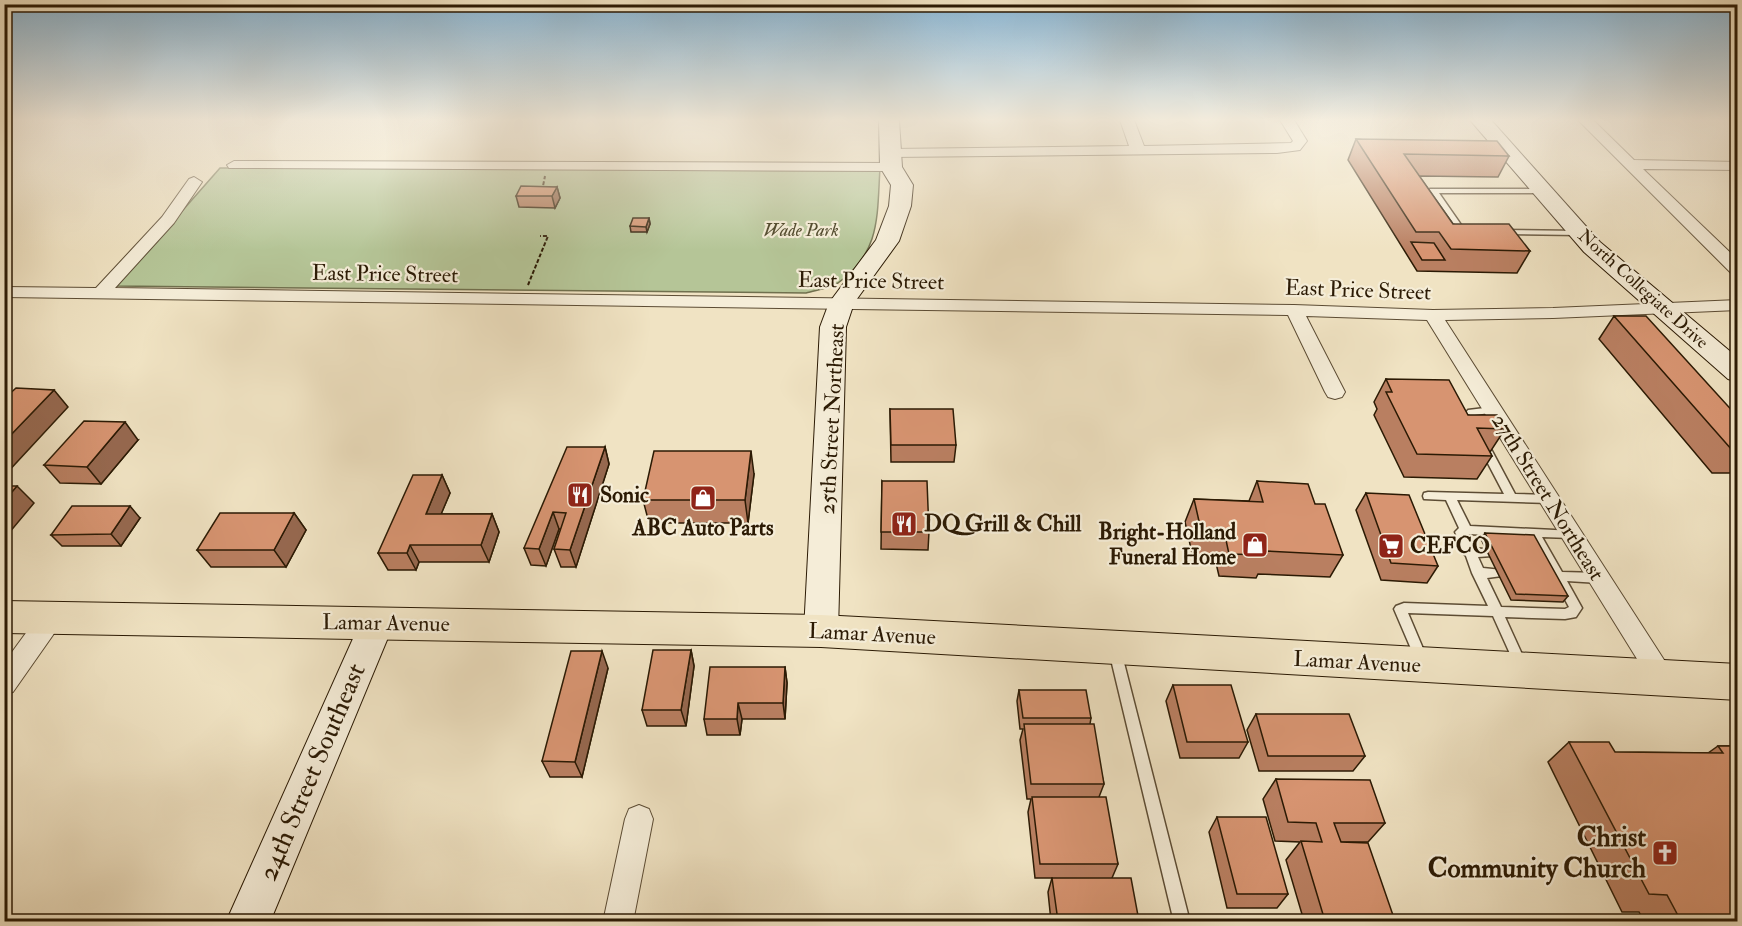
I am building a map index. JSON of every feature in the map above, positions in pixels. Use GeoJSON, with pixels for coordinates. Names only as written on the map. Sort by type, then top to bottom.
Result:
{"type":"FeatureCollection","features":[{"type":"Feature","properties":{"kind":"main road","name":"Lamar Avenue"},"geometry":{"type":"LineString","coordinates":[[4,617],[821,631],[1664,680],[1737,682]]}},
{"type":"Feature","properties":{"kind":"street"},"geometry":{"type":"LineString","coordinates":[[234,165],[469,163]]}},
{"type":"Feature","properties":{"kind":"street","name":"25th Street Northeast"},"geometry":{"type":"LineString","coordinates":[[821,631],[833,327],[842,303],[887,241],[893,229],[900,206],[902,185],[892,163]]}},
{"type":"Feature","properties":{"kind":"street","name":"North Collegiate Drive"},"geometry":{"type":"LineString","coordinates":[[1518,163],[1592,248],[1737,373]]}},
{"type":"Feature","properties":{"kind":"street"},"geometry":{"type":"LineString","coordinates":[[1631,164],[1737,166]]}},
{"type":"Feature","properties":{"kind":"street"},"geometry":{"type":"LineString","coordinates":[[1631,164],[1737,270]]}},
{"type":"Feature","properties":{"kind":"street"},"geometry":{"type":"LineString","coordinates":[[101,293],[168,220],[195,182]]}},
{"type":"Feature","properties":{"kind":"street","name":"East Price Street"},"geometry":{"type":"LineString","coordinates":[[4,292],[1294,310],[1433,315],[1737,305]]}},
{"type":"Feature","properties":{"kind":"street"},"geometry":{"type":"LineString","coordinates":[[1294,310],[1335,392]]}},
{"type":"Feature","properties":{"kind":"street","name":"27th Street Northeast"},"geometry":{"type":"LineString","coordinates":[[1433,315],[1664,680]]}},
{"type":"Feature","properties":{"kind":"street"},"geometry":{"type":"LineString","coordinates":[[4,684],[51,618]]}},
{"type":"Feature","properties":{"kind":"street","name":"24th Street Southeast"},"geometry":{"type":"LineString","coordinates":[[248,921],[376,623]]}},
{"type":"Feature","properties":{"kind":"street"},"geometry":{"type":"LineString","coordinates":[[618,921],[639,819]]}},
{"type":"Feature","properties":{"kind":"lane"},"geometry":{"type":"LineString","coordinates":[[1474,231],[1462,231],[1433,190],[1542,191]]}},
{"type":"Feature","properties":{"kind":"lane"},"geometry":{"type":"LineString","coordinates":[[1497,232],[1579,233]]}},
{"type":"Feature","properties":{"kind":"lane"},"geometry":{"type":"LineString","coordinates":[[1478,435],[1468,417],[1472,412],[1493,410]]}},
{"type":"Feature","properties":{"kind":"lane"},"geometry":{"type":"LineString","coordinates":[[1487,452],[1512,498]]}},
{"type":"Feature","properties":{"kind":"lane"},"geometry":{"type":"LineString","coordinates":[[1428,496],[1549,498]]}},
{"type":"Feature","properties":{"kind":"lane"},"geometry":{"type":"LineString","coordinates":[[1450,496],[1466,530]]}},
{"type":"Feature","properties":{"kind":"lane"},"geometry":{"type":"LineString","coordinates":[[1524,672],[1468,552],[1461,532],[1466,530],[1572,534]]}},
{"type":"Feature","properties":{"kind":"lane"},"geometry":{"type":"LineString","coordinates":[[1424,666],[1400,609],[1572,613],[1576,608],[1554,576],[1534,533]]}},
{"type":"Feature","properties":{"kind":"lane"},"geometry":{"type":"LineString","coordinates":[[1468,552],[1488,553]]}},
{"type":"Feature","properties":{"kind":"lane"},"geometry":{"type":"LineString","coordinates":[[1478,573],[1498,573]]}},
{"type":"Feature","properties":{"kind":"lane"},"geometry":{"type":"LineString","coordinates":[[1554,576],[1599,578]]}},
{"type":"Feature","properties":{"kind":"lane"},"geometry":{"type":"LineString","coordinates":[[1114,648],[1182,921]]}},
{"type":"Feature","properties":{"kind":"path"},"geometry":{"type":"LineString","coordinates":[[541,196],[546,175]]}},
{"type":"Feature","properties":{"kind":"path"},"geometry":{"type":"LineString","coordinates":[[527,287],[548,236],[540,236]]}},
{"type":"Feature","properties":{"kind":"green space","name":"Wade Park"},"geometry":{"type":"Polygon","coordinates":[[[220,168],[880,168],[877,217],[869,246],[862,259],[838,283],[806,293],[116,286],[220,168]]]}},
{"type":"Feature","properties":{"kind":"building"},"geometry":{"type":"Polygon","coordinates":[[[1372,163],[1410,163],[1453,224],[1509,224],[1530,251],[1451,249],[1439,232],[1416,232],[1372,163]]]}},
{"type":"Feature","properties":{"kind":"building"},"geometry":{"type":"Polygon","coordinates":[[[521,186],[557,187],[552,196],[516,196],[521,186]]]}},
{"type":"Feature","properties":{"kind":"building"},"geometry":{"type":"Polygon","coordinates":[[[633,218],[649,218],[646,227],[630,226],[633,218]]]}},
{"type":"Feature","properties":{"kind":"building"},"geometry":{"type":"Polygon","coordinates":[[[1411,242],[1434,243],[1445,260],[1422,260],[1411,242]]]}},
{"type":"Feature","properties":{"kind":"building"},"geometry":{"type":"Polygon","coordinates":[[[1614,316],[1646,316],[1737,416],[1737,450],[1732,450],[1614,316]]]}},
{"type":"Feature","properties":{"kind":"building"},"geometry":{"type":"Polygon","coordinates":[[[1386,379],[1449,380],[1468,415],[1497,415],[1505,429],[1477,428],[1492,456],[1417,454],[1386,392],[1392,392],[1386,379]]]}},
{"type":"Feature","properties":{"kind":"building"},"geometry":{"type":"Polygon","coordinates":[[[16,388],[54,390],[4,442],[4,399],[16,388]]]}},
{"type":"Feature","properties":{"kind":"building"},"geometry":{"type":"Polygon","coordinates":[[[890,409],[953,409],[956,445],[891,445],[890,409]]]}},
{"type":"Feature","properties":{"kind":"building"},"geometry":{"type":"Polygon","coordinates":[[[84,421],[125,422],[87,467],[44,465],[84,421]]]}},
{"type":"Feature","properties":{"kind":"building"},"geometry":{"type":"Polygon","coordinates":[[[567,447],[605,447],[570,550],[554,549],[566,513],[553,512],[539,549],[524,548],[567,447]]]}},
{"type":"Feature","properties":{"kind":"building"},"geometry":{"type":"Polygon","coordinates":[[[654,451],[751,451],[745,500],[643,500],[654,451]]]}},
{"type":"Feature","properties":{"kind":"building"},"geometry":{"type":"Polygon","coordinates":[[[413,475],[442,475],[426,514],[492,514],[481,545],[410,545],[407,553],[378,553],[413,475]]]}},
{"type":"Feature","properties":{"kind":"building","name":"DQ Grill & Chill"},"geometry":{"type":"Polygon","coordinates":[[[882,481],[927,481],[929,532],[881,532],[882,481]]]}},
{"type":"Feature","properties":{"kind":"building"},"geometry":{"type":"Polygon","coordinates":[[[1257,481],[1308,484],[1315,504],[1325,504],[1343,555],[1265,551],[1266,555],[1229,554],[1226,540],[1203,539],[1194,499],[1263,502],[1257,481]]]}},
{"type":"Feature","properties":{"kind":"building"},"geometry":{"type":"Polygon","coordinates":[[[4,486],[17,486],[4,501],[4,486]]]}},
{"type":"Feature","properties":{"kind":"building"},"geometry":{"type":"Polygon","coordinates":[[[1366,493],[1409,495],[1438,566],[1391,563],[1366,493]]]}},
{"type":"Feature","properties":{"kind":"building"},"geometry":{"type":"Polygon","coordinates":[[[72,506],[130,506],[111,534],[51,535],[72,506]]]}},
{"type":"Feature","properties":{"kind":"building"},"geometry":{"type":"Polygon","coordinates":[[[220,513],[294,513],[274,550],[197,550],[220,513]]]}},
{"type":"Feature","properties":{"kind":"building","name":"CEFCO"},"geometry":{"type":"Polygon","coordinates":[[[1485,533],[1534,535],[1568,596],[1516,594],[1485,533]]]}},
{"type":"Feature","properties":{"kind":"building"},"geometry":{"type":"Polygon","coordinates":[[[653,650],[691,650],[681,710],[642,710],[653,650]]]}},
{"type":"Feature","properties":{"kind":"building"},"geometry":{"type":"Polygon","coordinates":[[[571,651],[602,651],[575,762],[542,761],[571,651]]]}},
{"type":"Feature","properties":{"kind":"building"},"geometry":{"type":"Polygon","coordinates":[[[710,667],[785,667],[783,703],[738,703],[737,719],[704,719],[710,667]]]}},
{"type":"Feature","properties":{"kind":"building"},"geometry":{"type":"Polygon","coordinates":[[[1173,685],[1231,685],[1248,742],[1187,742],[1173,685]]]}},
{"type":"Feature","properties":{"kind":"building"},"geometry":{"type":"Polygon","coordinates":[[[1019,690],[1086,690],[1091,718],[1023,718],[1019,690]]]}},
{"type":"Feature","properties":{"kind":"building"},"geometry":{"type":"Polygon","coordinates":[[[1256,714],[1349,714],[1365,756],[1268,756],[1256,714]]]}},
{"type":"Feature","properties":{"kind":"building"},"geometry":{"type":"Polygon","coordinates":[[[1024,724],[1094,724],[1104,784],[1031,784],[1024,724]]]}},
{"type":"Feature","properties":{"kind":"building","name":"Christ Community Church"},"geometry":{"type":"Polygon","coordinates":[[[1569,742],[1609,742],[1615,752],[1723,753],[1718,746],[1737,746],[1737,921],[1681,921],[1667,895],[1649,894],[1569,742]]]}},
{"type":"Feature","properties":{"kind":"building"},"geometry":{"type":"Polygon","coordinates":[[[1276,779],[1370,780],[1385,823],[1334,823],[1341,842],[1368,843],[1395,921],[1325,921],[1301,841],[1322,842],[1316,823],[1288,822],[1276,779]]]}},
{"type":"Feature","properties":{"kind":"building"},"geometry":{"type":"Polygon","coordinates":[[[1032,797],[1106,797],[1118,864],[1040,864],[1032,797]]]}},
{"type":"Feature","properties":{"kind":"building"},"geometry":{"type":"Polygon","coordinates":[[[1217,817],[1266,817],[1288,894],[1237,894],[1217,817]]]}},
{"type":"Feature","properties":{"kind":"building"},"geometry":{"type":"Polygon","coordinates":[[[1052,878],[1131,878],[1139,921],[1058,921],[1052,878]]]}},
{"type":"Feature","properties":{"kind":"building"},"geometry":{"type":"Polygon","coordinates":[[[1485,915],[1586,915],[1589,921],[1487,921],[1485,915]]]}},
{"type":"Feature","properties":{"kind":"place","name":"Sonic"},"geometry":{"type":"Point","coordinates":[580,495]}},
{"type":"Feature","properties":{"kind":"place","name":"ABC Auto Parts"},"geometry":{"type":"Point","coordinates":[703,498]}},
{"type":"Feature","properties":{"kind":"place","name":"DQ Grill & Chill"},"geometry":{"type":"Point","coordinates":[904,524]}},
{"type":"Feature","properties":{"kind":"place","name":"Bright-Holland Funeral Home"},"geometry":{"type":"Point","coordinates":[1255,545]}},
{"type":"Feature","properties":{"kind":"place","name":"CEFCO"},"geometry":{"type":"Point","coordinates":[1391,546]}},
{"type":"Feature","properties":{"kind":"place","name":"Christ Community Church"},"geometry":{"type":"Point","coordinates":[1665,853]}}]}
